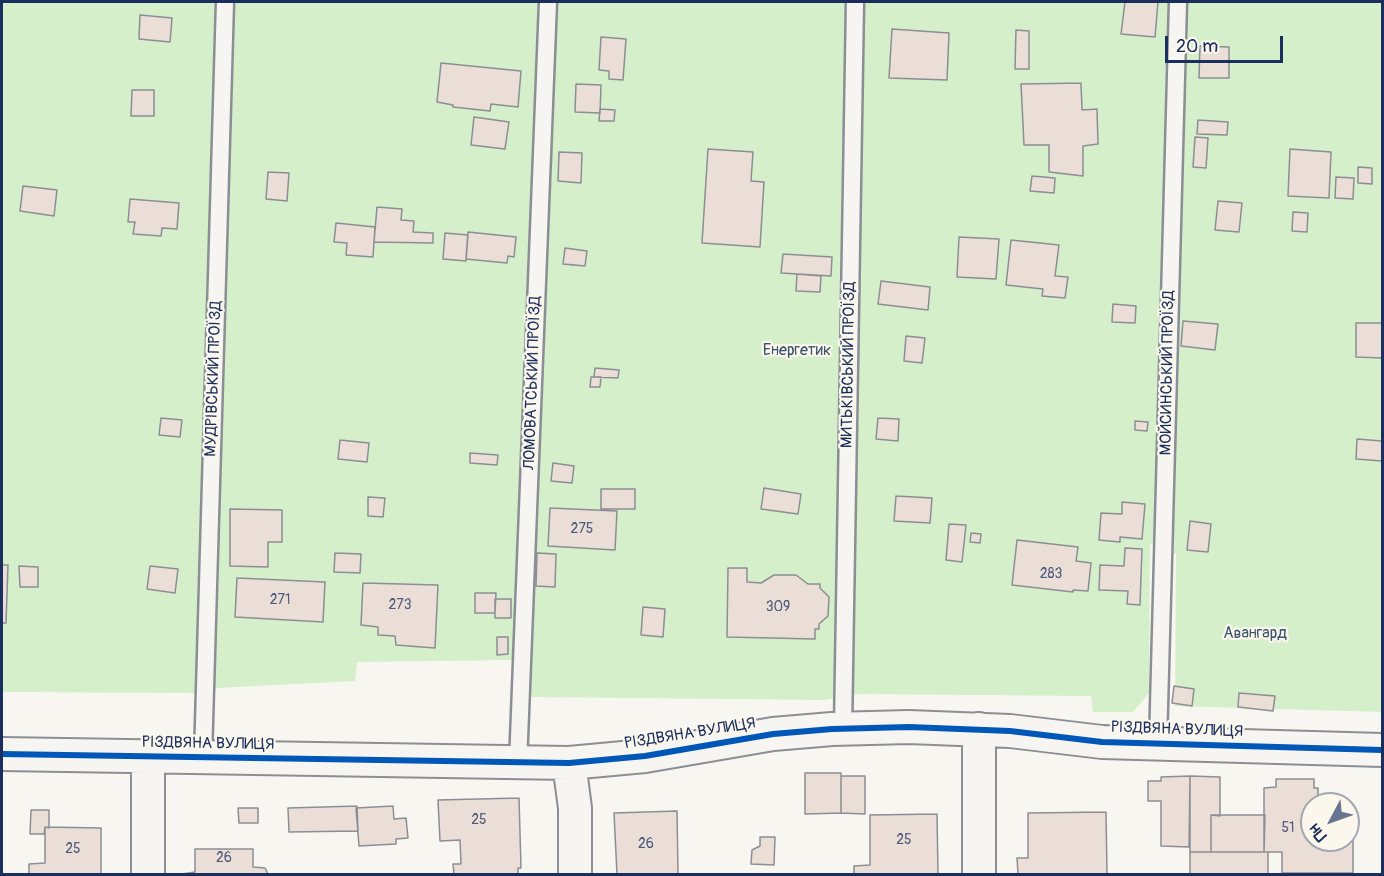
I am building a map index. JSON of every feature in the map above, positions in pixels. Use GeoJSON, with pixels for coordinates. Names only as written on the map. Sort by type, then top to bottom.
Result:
{"type":"FeatureCollection","features":[{"type":"Feature","properties":{"kind":"street","name":"РІЗДВЯНА ВУЛИЦЯ"},"geometry":{"type":"LineString","coordinates":[[2,754],[518,764],[569,763],[645,756],[773,734],[843,728],[978,729],[1102,742],[1383,750]]}},
{"type":"Feature","properties":{"kind":"street"},"geometry":{"type":"LineString","coordinates":[[978,729],[979,874]]}},
{"type":"Feature","properties":{"kind":"street"},"geometry":{"type":"LineString","coordinates":[[148,756],[148,874]]}},
{"type":"Feature","properties":{"kind":"street"},"geometry":{"type":"LineString","coordinates":[[569,763],[575,808],[575,874]]}},
{"type":"Feature","properties":{"kind":"lane","name":"МУДРІВСЬКИЙ ПРОЇЗД"},"geometry":{"type":"LineString","coordinates":[[203,757],[225,2]]}},
{"type":"Feature","properties":{"kind":"lane","name":"ЛОМОВАТСЬКИЙ ПРОЇЗД"},"geometry":{"type":"LineString","coordinates":[[518,764],[548,2]]}},
{"type":"Feature","properties":{"kind":"lane","name":"МИТЬКІВСЬКИЙ ПРОЇЗД"},"geometry":{"type":"LineString","coordinates":[[843,728],[855,2]]}},
{"type":"Feature","properties":{"kind":"lane","name":"МОЙСИНСЬКИЙ ПРОЇЗД"},"geometry":{"type":"LineString","coordinates":[[1158,744],[1178,2]]}},
{"type":"Feature","properties":{"kind":"green space","name":"Енергетик"},"geometry":{"type":"Polygon","coordinates":[[[2,2],[1382,2],[1382,712],[1175,706],[1176,554],[1150,544],[1149,693],[1133,712],[1093,712],[1091,696],[860,694],[825,700],[532,697],[512,660],[357,662],[355,681],[217,688],[193,693],[2,692],[2,2]]]}},
{"type":"Feature","properties":{"kind":"building"},"geometry":{"type":"Polygon","coordinates":[[[1125,2],[1158,2],[1155,37],[1121,34],[1125,2]]]}},
{"type":"Feature","properties":{"kind":"building"},"geometry":{"type":"Polygon","coordinates":[[[140,15],[172,18],[170,42],[139,39],[140,15]]]}},
{"type":"Feature","properties":{"kind":"building"},"geometry":{"type":"Polygon","coordinates":[[[892,29],[949,33],[947,80],[889,78],[892,29]]]}},
{"type":"Feature","properties":{"kind":"building"},"geometry":{"type":"Polygon","coordinates":[[[1016,30],[1029,31],[1029,69],[1015,69],[1016,30]]]}},
{"type":"Feature","properties":{"kind":"building"},"geometry":{"type":"Polygon","coordinates":[[[601,37],[626,39],[623,80],[609,79],[609,71],[599,70],[601,37]]]}},
{"type":"Feature","properties":{"kind":"building"},"geometry":{"type":"Polygon","coordinates":[[[1200,46],[1229,47],[1229,78],[1199,78],[1200,46]]]}},
{"type":"Feature","properties":{"kind":"building"},"geometry":{"type":"Polygon","coordinates":[[[441,63],[521,71],[518,107],[491,104],[490,111],[453,107],[453,105],[437,102],[441,63]]]}},
{"type":"Feature","properties":{"kind":"building"},"geometry":{"type":"Polygon","coordinates":[[[1081,83],[1082,110],[1097,109],[1098,144],[1083,146],[1083,176],[1049,172],[1049,145],[1024,145],[1021,84],[1081,83]]]}},
{"type":"Feature","properties":{"kind":"building"},"geometry":{"type":"Polygon","coordinates":[[[576,84],[601,85],[600,113],[575,112],[576,84]]]}},
{"type":"Feature","properties":{"kind":"building"},"geometry":{"type":"Polygon","coordinates":[[[132,90],[154,90],[154,116],[131,116],[132,90]]]}},
{"type":"Feature","properties":{"kind":"building"},"geometry":{"type":"Polygon","coordinates":[[[600,109],[615,110],[614,121],[599,121],[600,109]]]}},
{"type":"Feature","properties":{"kind":"building"},"geometry":{"type":"Polygon","coordinates":[[[474,117],[509,122],[505,149],[471,145],[474,117]]]}},
{"type":"Feature","properties":{"kind":"building"},"geometry":{"type":"Polygon","coordinates":[[[1198,120],[1228,122],[1227,135],[1197,134],[1198,120]]]}},
{"type":"Feature","properties":{"kind":"building"},"geometry":{"type":"Polygon","coordinates":[[[1195,137],[1208,138],[1206,168],[1193,167],[1195,137]]]}},
{"type":"Feature","properties":{"kind":"building"},"geometry":{"type":"Polygon","coordinates":[[[708,149],[753,152],[751,181],[764,182],[760,247],[702,243],[708,149]]]}},
{"type":"Feature","properties":{"kind":"building"},"geometry":{"type":"Polygon","coordinates":[[[1290,149],[1331,152],[1329,198],[1288,196],[1290,149]]]}},
{"type":"Feature","properties":{"kind":"building"},"geometry":{"type":"Polygon","coordinates":[[[559,152],[582,153],[581,183],[558,181],[559,152]]]}},
{"type":"Feature","properties":{"kind":"building"},"geometry":{"type":"Polygon","coordinates":[[[1358,167],[1372,168],[1372,184],[1358,183],[1358,167]]]}},
{"type":"Feature","properties":{"kind":"building"},"geometry":{"type":"Polygon","coordinates":[[[268,172],[289,173],[287,201],[266,199],[268,172]]]}},
{"type":"Feature","properties":{"kind":"building"},"geometry":{"type":"Polygon","coordinates":[[[1032,176],[1055,178],[1054,193],[1030,191],[1032,176]]]}},
{"type":"Feature","properties":{"kind":"building"},"geometry":{"type":"Polygon","coordinates":[[[1336,177],[1354,178],[1353,199],[1335,198],[1336,177]]]}},
{"type":"Feature","properties":{"kind":"building"},"geometry":{"type":"Polygon","coordinates":[[[23,186],[57,190],[54,216],[20,211],[23,186]]]}},
{"type":"Feature","properties":{"kind":"building"},"geometry":{"type":"Polygon","coordinates":[[[130,199],[179,203],[177,229],[162,228],[161,236],[133,234],[135,222],[128,222],[130,199]]]}},
{"type":"Feature","properties":{"kind":"building"},"geometry":{"type":"Polygon","coordinates":[[[1218,201],[1242,203],[1239,232],[1215,230],[1218,201]]]}},
{"type":"Feature","properties":{"kind":"building"},"geometry":{"type":"Polygon","coordinates":[[[377,207],[402,209],[401,220],[414,221],[413,232],[433,233],[433,243],[374,242],[377,207]]]}},
{"type":"Feature","properties":{"kind":"building"},"geometry":{"type":"Polygon","coordinates":[[[1293,212],[1308,213],[1307,232],[1292,231],[1293,212]]]}},
{"type":"Feature","properties":{"kind":"building"},"geometry":{"type":"Polygon","coordinates":[[[336,223],[375,227],[373,257],[346,255],[347,243],[334,242],[336,223]]]}},
{"type":"Feature","properties":{"kind":"building"},"geometry":{"type":"Polygon","coordinates":[[[468,232],[516,237],[514,257],[508,256],[507,263],[466,259],[468,232]]]}},
{"type":"Feature","properties":{"kind":"building"},"geometry":{"type":"Polygon","coordinates":[[[445,233],[468,235],[466,261],[443,259],[445,233]]]}},
{"type":"Feature","properties":{"kind":"building"},"geometry":{"type":"Polygon","coordinates":[[[959,237],[999,239],[996,279],[957,277],[959,237]]]}},
{"type":"Feature","properties":{"kind":"building"},"geometry":{"type":"Polygon","coordinates":[[[1011,240],[1059,245],[1055,276],[1068,277],[1065,298],[1042,296],[1043,289],[1006,285],[1011,240]]]}},
{"type":"Feature","properties":{"kind":"building"},"geometry":{"type":"Polygon","coordinates":[[[565,248],[587,251],[585,266],[563,264],[565,248]]]}},
{"type":"Feature","properties":{"kind":"building"},"geometry":{"type":"Polygon","coordinates":[[[783,254],[832,257],[831,276],[781,273],[783,254]]]}},
{"type":"Feature","properties":{"kind":"building"},"geometry":{"type":"Polygon","coordinates":[[[797,274],[821,276],[820,292],[796,291],[797,274]]]}},
{"type":"Feature","properties":{"kind":"building"},"geometry":{"type":"Polygon","coordinates":[[[881,281],[930,287],[928,310],[878,304],[881,281]]]}},
{"type":"Feature","properties":{"kind":"building"},"geometry":{"type":"Polygon","coordinates":[[[1113,304],[1136,306],[1135,323],[1112,322],[1113,304]]]}},
{"type":"Feature","properties":{"kind":"building"},"geometry":{"type":"Polygon","coordinates":[[[1183,321],[1218,324],[1215,350],[1181,346],[1183,321]]]}},
{"type":"Feature","properties":{"kind":"building"},"geometry":{"type":"Polygon","coordinates":[[[1356,323],[1382,323],[1382,358],[1356,357],[1356,323]]]}},
{"type":"Feature","properties":{"kind":"building"},"geometry":{"type":"Polygon","coordinates":[[[906,336],[925,338],[922,363],[904,361],[906,336]]]}},
{"type":"Feature","properties":{"kind":"building"},"geometry":{"type":"Polygon","coordinates":[[[595,368],[619,370],[618,378],[594,377],[595,368]]]}},
{"type":"Feature","properties":{"kind":"building"},"geometry":{"type":"Polygon","coordinates":[[[591,377],[601,377],[600,387],[590,387],[591,377]]]}},
{"type":"Feature","properties":{"kind":"building"},"geometry":{"type":"Polygon","coordinates":[[[161,418],[182,420],[180,437],[159,435],[161,418]]]}},
{"type":"Feature","properties":{"kind":"building"},"geometry":{"type":"Polygon","coordinates":[[[878,418],[899,419],[898,441],[876,439],[878,418]]]}},
{"type":"Feature","properties":{"kind":"building"},"geometry":{"type":"Polygon","coordinates":[[[1135,421],[1148,422],[1147,431],[1135,430],[1135,421]]]}},
{"type":"Feature","properties":{"kind":"building"},"geometry":{"type":"Polygon","coordinates":[[[1357,439],[1382,441],[1382,461],[1356,459],[1357,439]]]}},
{"type":"Feature","properties":{"kind":"building"},"geometry":{"type":"Polygon","coordinates":[[[340,440],[369,443],[367,462],[338,459],[340,440]]]}},
{"type":"Feature","properties":{"kind":"building"},"geometry":{"type":"Polygon","coordinates":[[[470,453],[498,455],[497,465],[470,463],[470,453]]]}},
{"type":"Feature","properties":{"kind":"building"},"geometry":{"type":"Polygon","coordinates":[[[553,463],[574,466],[572,483],[551,481],[553,463]]]}},
{"type":"Feature","properties":{"kind":"building"},"geometry":{"type":"Polygon","coordinates":[[[764,488],[801,494],[798,514],[761,509],[764,488]]]}},
{"type":"Feature","properties":{"kind":"building"},"geometry":{"type":"Polygon","coordinates":[[[601,489],[635,489],[635,509],[601,509],[601,489]]]}},
{"type":"Feature","properties":{"kind":"building"},"geometry":{"type":"Polygon","coordinates":[[[896,496],[932,498],[930,523],[894,521],[896,496]]]}},
{"type":"Feature","properties":{"kind":"building"},"geometry":{"type":"Polygon","coordinates":[[[368,497],[385,498],[383,517],[368,516],[368,497]]]}},
{"type":"Feature","properties":{"kind":"building"},"geometry":{"type":"Polygon","coordinates":[[[1122,502],[1145,504],[1142,539],[1120,537],[1120,542],[1099,540],[1101,513],[1122,514],[1122,502]]]}},
{"type":"Feature","properties":{"kind":"building"},"geometry":{"type":"Polygon","coordinates":[[[550,508],[617,511],[615,550],[548,546],[550,508]]]}},
{"type":"Feature","properties":{"kind":"building"},"geometry":{"type":"Polygon","coordinates":[[[230,509],[282,510],[282,542],[268,542],[268,567],[230,566],[230,509]]]}},
{"type":"Feature","properties":{"kind":"building"},"geometry":{"type":"Polygon","coordinates":[[[1190,521],[1211,524],[1208,552],[1187,550],[1190,521]]]}},
{"type":"Feature","properties":{"kind":"building"},"geometry":{"type":"Polygon","coordinates":[[[949,524],[966,525],[962,562],[946,560],[949,524]]]}},
{"type":"Feature","properties":{"kind":"building"},"geometry":{"type":"Polygon","coordinates":[[[971,533],[981,534],[980,543],[970,542],[971,533]]]}},
{"type":"Feature","properties":{"kind":"building"},"geometry":{"type":"Polygon","coordinates":[[[1017,540],[1078,547],[1076,561],[1091,563],[1088,591],[1073,590],[1073,592],[1012,585],[1017,540]]]}},
{"type":"Feature","properties":{"kind":"building"},"geometry":{"type":"Polygon","coordinates":[[[1125,548],[1142,549],[1140,605],[1127,604],[1128,591],[1099,590],[1100,565],[1124,566],[1125,548]]]}},
{"type":"Feature","properties":{"kind":"building"},"geometry":{"type":"Polygon","coordinates":[[[335,553],[361,554],[360,573],[334,572],[335,553]]]}},
{"type":"Feature","properties":{"kind":"building"},"geometry":{"type":"Polygon","coordinates":[[[537,553],[556,554],[555,587],[536,586],[537,553]]]}},
{"type":"Feature","properties":{"kind":"building"},"geometry":{"type":"Polygon","coordinates":[[[2,565],[8,565],[6,623],[2,623],[2,565]]]}},
{"type":"Feature","properties":{"kind":"building"},"geometry":{"type":"Polygon","coordinates":[[[19,566],[38,567],[38,587],[20,587],[19,566]]]}},
{"type":"Feature","properties":{"kind":"building"},"geometry":{"type":"Polygon","coordinates":[[[150,566],[178,569],[175,593],[147,589],[150,566]]]}},
{"type":"Feature","properties":{"kind":"building"},"geometry":{"type":"Polygon","coordinates":[[[728,568],[747,568],[747,582],[761,583],[774,575],[796,575],[808,584],[820,584],[820,588],[829,597],[828,616],[819,624],[819,629],[815,629],[815,639],[727,637],[728,568]]]}},
{"type":"Feature","properties":{"kind":"building"},"geometry":{"type":"Polygon","coordinates":[[[237,578],[325,582],[323,622],[235,617],[237,578]]]}},
{"type":"Feature","properties":{"kind":"building"},"geometry":{"type":"Polygon","coordinates":[[[363,583],[438,585],[435,648],[396,645],[395,636],[378,635],[378,627],[361,625],[363,583]]]}},
{"type":"Feature","properties":{"kind":"building"},"geometry":{"type":"Polygon","coordinates":[[[475,593],[496,593],[495,613],[475,613],[475,593]]]}},
{"type":"Feature","properties":{"kind":"building"},"geometry":{"type":"Polygon","coordinates":[[[495,599],[511,599],[511,618],[495,618],[495,599]]]}},
{"type":"Feature","properties":{"kind":"building"},"geometry":{"type":"Polygon","coordinates":[[[643,607],[665,609],[663,637],[641,635],[643,607]]]}},
{"type":"Feature","properties":{"kind":"building"},"geometry":{"type":"Polygon","coordinates":[[[497,637],[508,637],[508,654],[497,655],[497,637]]]}},
{"type":"Feature","properties":{"kind":"building"},"geometry":{"type":"Polygon","coordinates":[[[1174,686],[1194,689],[1192,706],[1172,703],[1174,686]]]}},
{"type":"Feature","properties":{"kind":"building"},"geometry":{"type":"Polygon","coordinates":[[[1239,693],[1275,696],[1273,711],[1238,707],[1239,693]]]}},
{"type":"Feature","properties":{"kind":"building"},"geometry":{"type":"Polygon","coordinates":[[[805,773],[841,773],[841,813],[805,814],[805,773]]]}},
{"type":"Feature","properties":{"kind":"building"},"geometry":{"type":"Polygon","coordinates":[[[841,776],[865,776],[865,814],[841,813],[841,776]]]}},
{"type":"Feature","properties":{"kind":"building"},"geometry":{"type":"Polygon","coordinates":[[[1190,776],[1220,777],[1220,816],[1211,815],[1211,852],[1190,852],[1190,776]]]}},
{"type":"Feature","properties":{"kind":"building"},"geometry":{"type":"Polygon","coordinates":[[[1190,776],[1189,847],[1161,846],[1161,801],[1148,801],[1148,781],[1161,781],[1161,777],[1190,776]]]}},
{"type":"Feature","properties":{"kind":"building"},"geometry":{"type":"Polygon","coordinates":[[[1276,779],[1314,779],[1314,788],[1318,788],[1318,792],[1300,792],[1300,852],[1353,852],[1353,873],[1282,873],[1282,852],[1264,852],[1264,788],[1276,787],[1276,779]]]}},
{"type":"Feature","properties":{"kind":"building"},"geometry":{"type":"Polygon","coordinates":[[[519,798],[521,868],[518,868],[518,874],[454,874],[453,864],[461,864],[460,840],[440,841],[438,800],[519,798]]]}},
{"type":"Feature","properties":{"kind":"building"},"geometry":{"type":"Polygon","coordinates":[[[357,806],[358,831],[289,832],[288,808],[357,806]]]}},
{"type":"Feature","properties":{"kind":"building"},"geometry":{"type":"Polygon","coordinates":[[[393,806],[394,819],[406,818],[408,838],[396,839],[396,844],[359,846],[356,808],[393,806]]]}},
{"type":"Feature","properties":{"kind":"building"},"geometry":{"type":"Polygon","coordinates":[[[238,808],[258,808],[258,823],[239,823],[238,808]]]}},
{"type":"Feature","properties":{"kind":"building"},"geometry":{"type":"Polygon","coordinates":[[[31,810],[49,810],[49,828],[45,827],[44,834],[30,834],[31,810]]]}},
{"type":"Feature","properties":{"kind":"building"},"geometry":{"type":"Polygon","coordinates":[[[677,811],[678,874],[617,874],[614,813],[677,811]]]}},
{"type":"Feature","properties":{"kind":"building"},"geometry":{"type":"Polygon","coordinates":[[[1106,812],[1107,874],[1018,874],[1017,858],[1028,858],[1028,813],[1106,812]]]}},
{"type":"Feature","properties":{"kind":"building"},"geometry":{"type":"Polygon","coordinates":[[[937,814],[938,874],[854,874],[854,866],[870,865],[870,815],[937,814]]]}},
{"type":"Feature","properties":{"kind":"building"},"geometry":{"type":"Polygon","coordinates":[[[1211,815],[1265,815],[1264,852],[1211,852],[1211,815]]]}},
{"type":"Feature","properties":{"kind":"building"},"geometry":{"type":"Polygon","coordinates":[[[45,827],[101,828],[101,874],[29,874],[29,864],[45,863],[45,827]]]}},
{"type":"Feature","properties":{"kind":"building"},"geometry":{"type":"Polygon","coordinates":[[[760,837],[775,837],[774,865],[751,864],[752,850],[760,846],[760,837]]]}},
{"type":"Feature","properties":{"kind":"building"},"geometry":{"type":"Polygon","coordinates":[[[195,849],[253,849],[253,867],[265,868],[268,874],[182,874],[195,872],[195,849]]]}},
{"type":"Feature","properties":{"kind":"building"},"geometry":{"type":"Polygon","coordinates":[[[1190,852],[1268,852],[1268,874],[1190,874],[1190,852]]]}},
{"type":"Feature","properties":{"kind":"cycle path"},"geometry":{"type":"LineString","coordinates":[[2,754],[569,763],[645,756],[773,734],[832,729],[909,727],[1010,731],[1102,742],[1382,750]]}},
{"type":"Feature","properties":{"kind":"park label","name":"Авангард"},"geometry":{"type":"Point","coordinates":[1255,634]}}]}
